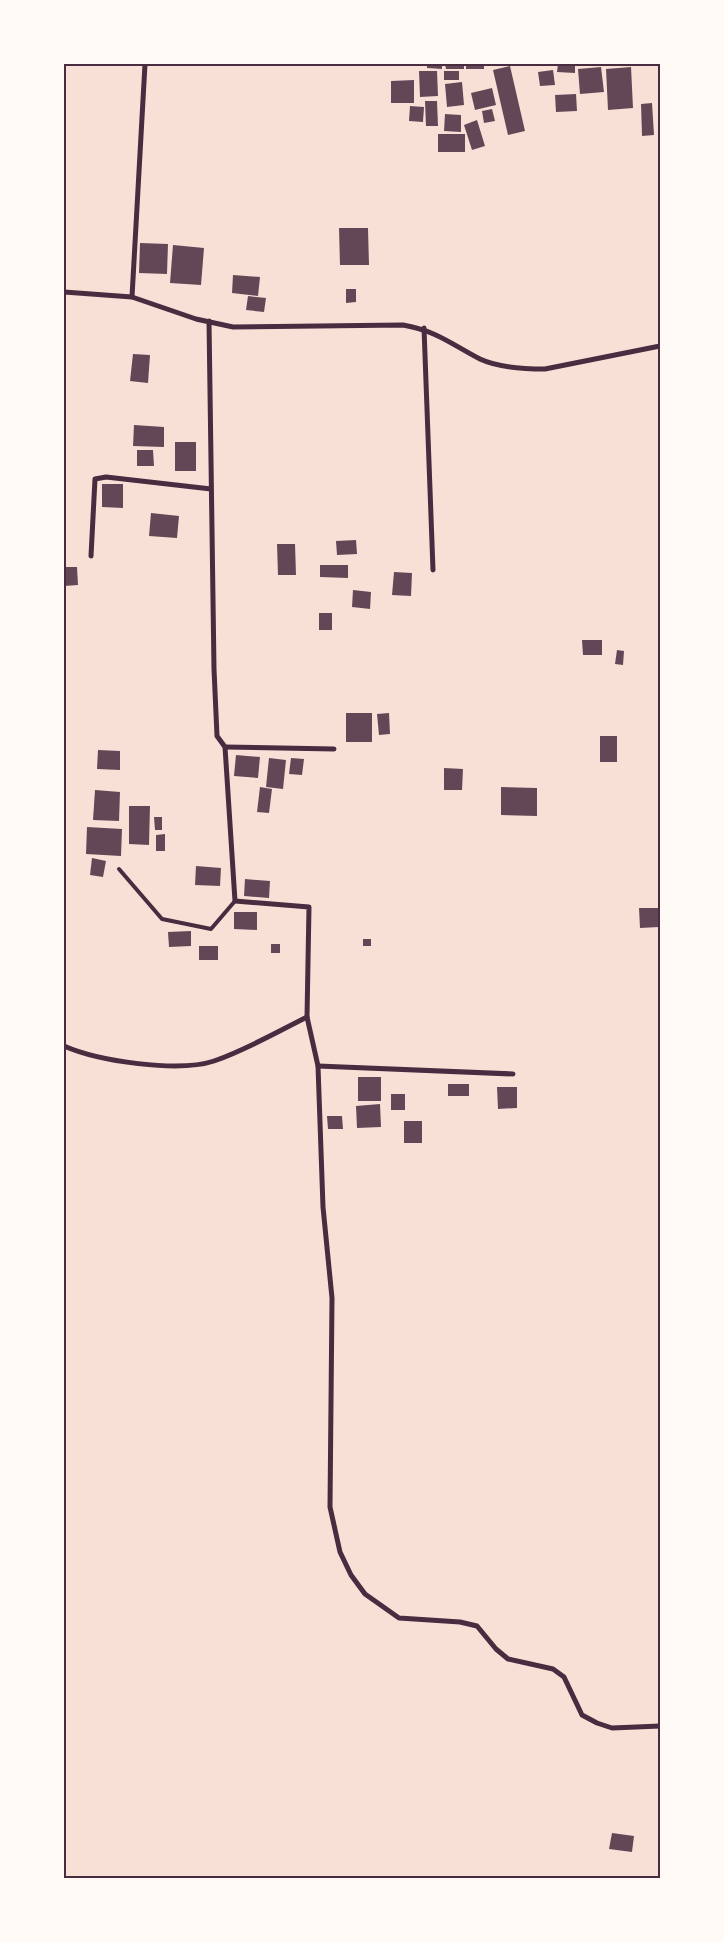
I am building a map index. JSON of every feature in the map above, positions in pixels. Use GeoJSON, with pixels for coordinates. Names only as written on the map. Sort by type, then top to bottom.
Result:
{"type":"FeatureCollection","features":[{"type":"Feature","properties":{"kind":"street"},"geometry":{"type":"LineString","coordinates":[[132,297],[145,64]]}},
{"type":"Feature","properties":{"kind":"street"},"geometry":{"type":"LineString","coordinates":[[64,292],[132,297],[233,327],[403,325],[424,328],[447,338],[482,360],[530,369],[545,368],[660,346]]}},
{"type":"Feature","properties":{"kind":"street"},"geometry":{"type":"LineString","coordinates":[[208,321],[217,736],[225,747],[235,901],[309,907],[307,1017],[318,1066],[322,1183],[332,1298],[330,1507],[340,1552],[351,1575],[365,1594],[399,1618],[460,1622],[477,1626],[496,1649],[508,1659],[553,1669],[564,1677],[582,1715],[597,1724],[612,1728],[660,1726]]}},
{"type":"Feature","properties":{"kind":"street"},"geometry":{"type":"LineString","coordinates":[[424,328],[433,570]]}},
{"type":"Feature","properties":{"kind":"street"},"geometry":{"type":"LineString","coordinates":[[91,556],[95,479],[106,478],[211,489]]}},
{"type":"Feature","properties":{"kind":"street"},"geometry":{"type":"LineString","coordinates":[[225,747],[334,749]]}},
{"type":"Feature","properties":{"kind":"street"},"geometry":{"type":"LineString","coordinates":[[64,1046],[104,1058],[132,1063],[182,1065],[212,1062],[307,1017]]}},
{"type":"Feature","properties":{"kind":"street"},"geometry":{"type":"LineString","coordinates":[[318,1066],[513,1074]]}},
{"type":"Feature","properties":{"kind":"lane"},"geometry":{"type":"LineString","coordinates":[[119,869],[162,919],[211,929],[235,901]]}},
{"type":"Feature","properties":{"kind":"building"},"geometry":{"type":"Polygon","coordinates":[[[427,64],[442,64],[442,69],[427,68],[427,64]]]}},
{"type":"Feature","properties":{"kind":"building"},"geometry":{"type":"Polygon","coordinates":[[[445,64],[464,64],[464,69],[446,69],[445,64]]]}},
{"type":"Feature","properties":{"kind":"building"},"geometry":{"type":"Polygon","coordinates":[[[466,64],[484,64],[484,69],[466,69],[466,64]]]}},
{"type":"Feature","properties":{"kind":"building"},"geometry":{"type":"Polygon","coordinates":[[[558,64],[575,64],[575,73],[557,72],[558,64]]]}},
{"type":"Feature","properties":{"kind":"building"},"geometry":{"type":"Polygon","coordinates":[[[510,66],[525,131],[508,135],[493,70],[510,66]]]}},
{"type":"Feature","properties":{"kind":"building"},"geometry":{"type":"Polygon","coordinates":[[[601,67],[604,92],[580,94],[578,69],[601,67]]]}},
{"type":"Feature","properties":{"kind":"building"},"geometry":{"type":"Polygon","coordinates":[[[631,67],[633,108],[608,110],[606,69],[631,67]]]}},
{"type":"Feature","properties":{"kind":"building"},"geometry":{"type":"Polygon","coordinates":[[[553,70],[555,85],[540,86],[538,72],[553,70]]]}},
{"type":"Feature","properties":{"kind":"building"},"geometry":{"type":"Polygon","coordinates":[[[419,71],[437,71],[438,96],[420,97],[419,71]]]}},
{"type":"Feature","properties":{"kind":"building"},"geometry":{"type":"Polygon","coordinates":[[[444,71],[459,71],[459,80],[444,80],[444,71]]]}},
{"type":"Feature","properties":{"kind":"building"},"geometry":{"type":"Polygon","coordinates":[[[414,80],[414,103],[391,103],[391,81],[414,80]]]}},
{"type":"Feature","properties":{"kind":"building"},"geometry":{"type":"Polygon","coordinates":[[[462,82],[464,105],[447,107],[445,84],[462,82]]]}},
{"type":"Feature","properties":{"kind":"building"},"geometry":{"type":"Polygon","coordinates":[[[492,88],[496,105],[475,110],[471,93],[492,88]]]}},
{"type":"Feature","properties":{"kind":"building"},"geometry":{"type":"Polygon","coordinates":[[[576,94],[577,111],[556,112],[555,95],[576,94]]]}},
{"type":"Feature","properties":{"kind":"building"},"geometry":{"type":"Polygon","coordinates":[[[425,101],[437,101],[438,126],[426,126],[425,101]]]}},
{"type":"Feature","properties":{"kind":"building"},"geometry":{"type":"Polygon","coordinates":[[[652,103],[654,135],[642,136],[641,104],[652,103]]]}},
{"type":"Feature","properties":{"kind":"building"},"geometry":{"type":"Polygon","coordinates":[[[410,106],[424,107],[423,122],[409,121],[410,106]]]}},
{"type":"Feature","properties":{"kind":"building"},"geometry":{"type":"Polygon","coordinates":[[[492,109],[495,121],[484,123],[482,111],[492,109]]]}},
{"type":"Feature","properties":{"kind":"building"},"geometry":{"type":"Polygon","coordinates":[[[445,114],[461,115],[461,132],[444,131],[445,114]]]}},
{"type":"Feature","properties":{"kind":"building"},"geometry":{"type":"Polygon","coordinates":[[[477,120],[485,146],[472,150],[464,125],[477,120]]]}},
{"type":"Feature","properties":{"kind":"building"},"geometry":{"type":"Polygon","coordinates":[[[438,134],[465,134],[465,152],[438,152],[438,134]]]}},
{"type":"Feature","properties":{"kind":"building"},"geometry":{"type":"Polygon","coordinates":[[[339,228],[368,228],[369,265],[340,265],[339,228]]]}},
{"type":"Feature","properties":{"kind":"building"},"geometry":{"type":"Polygon","coordinates":[[[140,243],[168,244],[167,274],[139,273],[140,243]]]}},
{"type":"Feature","properties":{"kind":"building"},"geometry":{"type":"Polygon","coordinates":[[[173,245],[204,248],[201,285],[170,283],[173,245]]]}},
{"type":"Feature","properties":{"kind":"building"},"geometry":{"type":"Polygon","coordinates":[[[233,275],[260,277],[258,296],[232,293],[233,275]]]}},
{"type":"Feature","properties":{"kind":"building"},"geometry":{"type":"Polygon","coordinates":[[[346,289],[356,289],[356,302],[346,303],[346,289]]]}},
{"type":"Feature","properties":{"kind":"building"},"geometry":{"type":"Polygon","coordinates":[[[248,296],[266,298],[264,312],[246,310],[248,296]]]}},
{"type":"Feature","properties":{"kind":"building"},"geometry":{"type":"Polygon","coordinates":[[[133,354],[150,355],[148,383],[130,381],[133,354]]]}},
{"type":"Feature","properties":{"kind":"building"},"geometry":{"type":"Polygon","coordinates":[[[134,425],[164,427],[164,447],[133,446],[134,425]]]}},
{"type":"Feature","properties":{"kind":"building"},"geometry":{"type":"Polygon","coordinates":[[[175,442],[196,442],[196,471],[175,471],[175,442]]]}},
{"type":"Feature","properties":{"kind":"building"},"geometry":{"type":"Polygon","coordinates":[[[137,450],[153,450],[154,466],[137,466],[137,450]]]}},
{"type":"Feature","properties":{"kind":"building"},"geometry":{"type":"Polygon","coordinates":[[[102,484],[123,484],[123,508],[102,507],[102,484]]]}},
{"type":"Feature","properties":{"kind":"building"},"geometry":{"type":"Polygon","coordinates":[[[151,513],[179,516],[177,538],[149,536],[151,513]]]}},
{"type":"Feature","properties":{"kind":"building"},"geometry":{"type":"Polygon","coordinates":[[[356,540],[357,554],[337,555],[336,541],[356,540]]]}},
{"type":"Feature","properties":{"kind":"building"},"geometry":{"type":"Polygon","coordinates":[[[277,544],[295,544],[296,575],[278,575],[277,544]]]}},
{"type":"Feature","properties":{"kind":"building"},"geometry":{"type":"Polygon","coordinates":[[[320,565],[348,565],[348,578],[320,577],[320,565]]]}},
{"type":"Feature","properties":{"kind":"building"},"geometry":{"type":"Polygon","coordinates":[[[64,567],[77,567],[78,585],[64,586],[64,567]]]}},
{"type":"Feature","properties":{"kind":"building"},"geometry":{"type":"Polygon","coordinates":[[[394,572],[412,573],[411,596],[392,595],[394,572]]]}},
{"type":"Feature","properties":{"kind":"building"},"geometry":{"type":"Polygon","coordinates":[[[353,590],[371,592],[370,609],[352,607],[353,590]]]}},
{"type":"Feature","properties":{"kind":"building"},"geometry":{"type":"Polygon","coordinates":[[[319,613],[332,613],[332,630],[319,630],[319,613]]]}},
{"type":"Feature","properties":{"kind":"building"},"geometry":{"type":"Polygon","coordinates":[[[582,640],[602,640],[602,655],[583,655],[582,640]]]}},
{"type":"Feature","properties":{"kind":"building"},"geometry":{"type":"Polygon","coordinates":[[[617,650],[624,651],[623,665],[615,664],[617,650]]]}},
{"type":"Feature","properties":{"kind":"building"},"geometry":{"type":"Polygon","coordinates":[[[346,713],[372,713],[372,742],[346,742],[346,713]]]}},
{"type":"Feature","properties":{"kind":"building"},"geometry":{"type":"Polygon","coordinates":[[[389,713],[390,734],[379,735],[377,714],[389,713]]]}},
{"type":"Feature","properties":{"kind":"building"},"geometry":{"type":"Polygon","coordinates":[[[600,736],[617,736],[617,762],[600,762],[600,736]]]}},
{"type":"Feature","properties":{"kind":"building"},"geometry":{"type":"Polygon","coordinates":[[[98,750],[120,751],[120,770],[97,769],[98,750]]]}},
{"type":"Feature","properties":{"kind":"building"},"geometry":{"type":"Polygon","coordinates":[[[236,755],[260,757],[258,778],[234,776],[236,755]]]}},
{"type":"Feature","properties":{"kind":"building"},"geometry":{"type":"Polygon","coordinates":[[[269,758],[286,760],[283,789],[266,787],[269,758]]]}},
{"type":"Feature","properties":{"kind":"building"},"geometry":{"type":"Polygon","coordinates":[[[291,758],[304,759],[302,775],[289,774],[291,758]]]}},
{"type":"Feature","properties":{"kind":"building"},"geometry":{"type":"Polygon","coordinates":[[[444,768],[463,769],[462,790],[444,790],[444,768]]]}},
{"type":"Feature","properties":{"kind":"building"},"geometry":{"type":"Polygon","coordinates":[[[260,787],[272,789],[269,813],[257,812],[260,787]]]}},
{"type":"Feature","properties":{"kind":"building"},"geometry":{"type":"Polygon","coordinates":[[[501,787],[537,788],[537,816],[501,815],[501,787]]]}},
{"type":"Feature","properties":{"kind":"building"},"geometry":{"type":"Polygon","coordinates":[[[95,790],[120,792],[119,821],[93,820],[95,790]]]}},
{"type":"Feature","properties":{"kind":"building"},"geometry":{"type":"Polygon","coordinates":[[[129,806],[150,806],[149,845],[129,844],[129,806]]]}},
{"type":"Feature","properties":{"kind":"building"},"geometry":{"type":"Polygon","coordinates":[[[154,817],[162,817],[162,830],[155,830],[154,817]]]}},
{"type":"Feature","properties":{"kind":"building"},"geometry":{"type":"Polygon","coordinates":[[[87,827],[122,829],[121,856],[86,854],[87,827]]]}},
{"type":"Feature","properties":{"kind":"building"},"geometry":{"type":"Polygon","coordinates":[[[165,834],[165,851],[156,851],[156,835],[165,834]]]}},
{"type":"Feature","properties":{"kind":"building"},"geometry":{"type":"Polygon","coordinates":[[[92,858],[106,861],[103,877],[90,875],[92,858]]]}},
{"type":"Feature","properties":{"kind":"building"},"geometry":{"type":"Polygon","coordinates":[[[196,866],[221,868],[220,886],[195,885],[196,866]]]}},
{"type":"Feature","properties":{"kind":"building"},"geometry":{"type":"Polygon","coordinates":[[[245,879],[270,881],[269,898],[244,896],[245,879]]]}},
{"type":"Feature","properties":{"kind":"building"},"geometry":{"type":"Polygon","coordinates":[[[639,908],[659,908],[659,927],[640,928],[639,908]]]}},
{"type":"Feature","properties":{"kind":"building"},"geometry":{"type":"Polygon","coordinates":[[[234,912],[257,912],[257,930],[234,929],[234,912]]]}},
{"type":"Feature","properties":{"kind":"building"},"geometry":{"type":"Polygon","coordinates":[[[191,931],[191,946],[169,947],[168,932],[191,931]]]}},
{"type":"Feature","properties":{"kind":"building"},"geometry":{"type":"Polygon","coordinates":[[[363,939],[371,939],[371,946],[363,946],[363,939]]]}},
{"type":"Feature","properties":{"kind":"building"},"geometry":{"type":"Polygon","coordinates":[[[271,944],[280,944],[280,953],[271,953],[271,944]]]}},
{"type":"Feature","properties":{"kind":"building"},"geometry":{"type":"Polygon","coordinates":[[[199,946],[218,946],[218,960],[199,960],[199,946]]]}},
{"type":"Feature","properties":{"kind":"building"},"geometry":{"type":"Polygon","coordinates":[[[358,1077],[381,1077],[381,1101],[358,1101],[358,1077]]]}},
{"type":"Feature","properties":{"kind":"building"},"geometry":{"type":"Polygon","coordinates":[[[448,1084],[469,1084],[469,1096],[448,1096],[448,1084]]]}},
{"type":"Feature","properties":{"kind":"building"},"geometry":{"type":"Polygon","coordinates":[[[497,1087],[517,1087],[517,1108],[498,1109],[497,1087]]]}},
{"type":"Feature","properties":{"kind":"building"},"geometry":{"type":"Polygon","coordinates":[[[391,1094],[405,1094],[405,1110],[391,1110],[391,1094]]]}},
{"type":"Feature","properties":{"kind":"building"},"geometry":{"type":"Polygon","coordinates":[[[380,1104],[381,1127],[357,1128],[356,1106],[380,1104]]]}},
{"type":"Feature","properties":{"kind":"building"},"geometry":{"type":"Polygon","coordinates":[[[327,1116],[342,1116],[343,1129],[328,1129],[327,1116]]]}},
{"type":"Feature","properties":{"kind":"building"},"geometry":{"type":"Polygon","coordinates":[[[404,1121],[422,1121],[422,1143],[404,1143],[404,1121]]]}},
{"type":"Feature","properties":{"kind":"building"},"geometry":{"type":"Polygon","coordinates":[[[612,1833],[634,1836],[632,1852],[609,1849],[612,1833]]]}}]}
